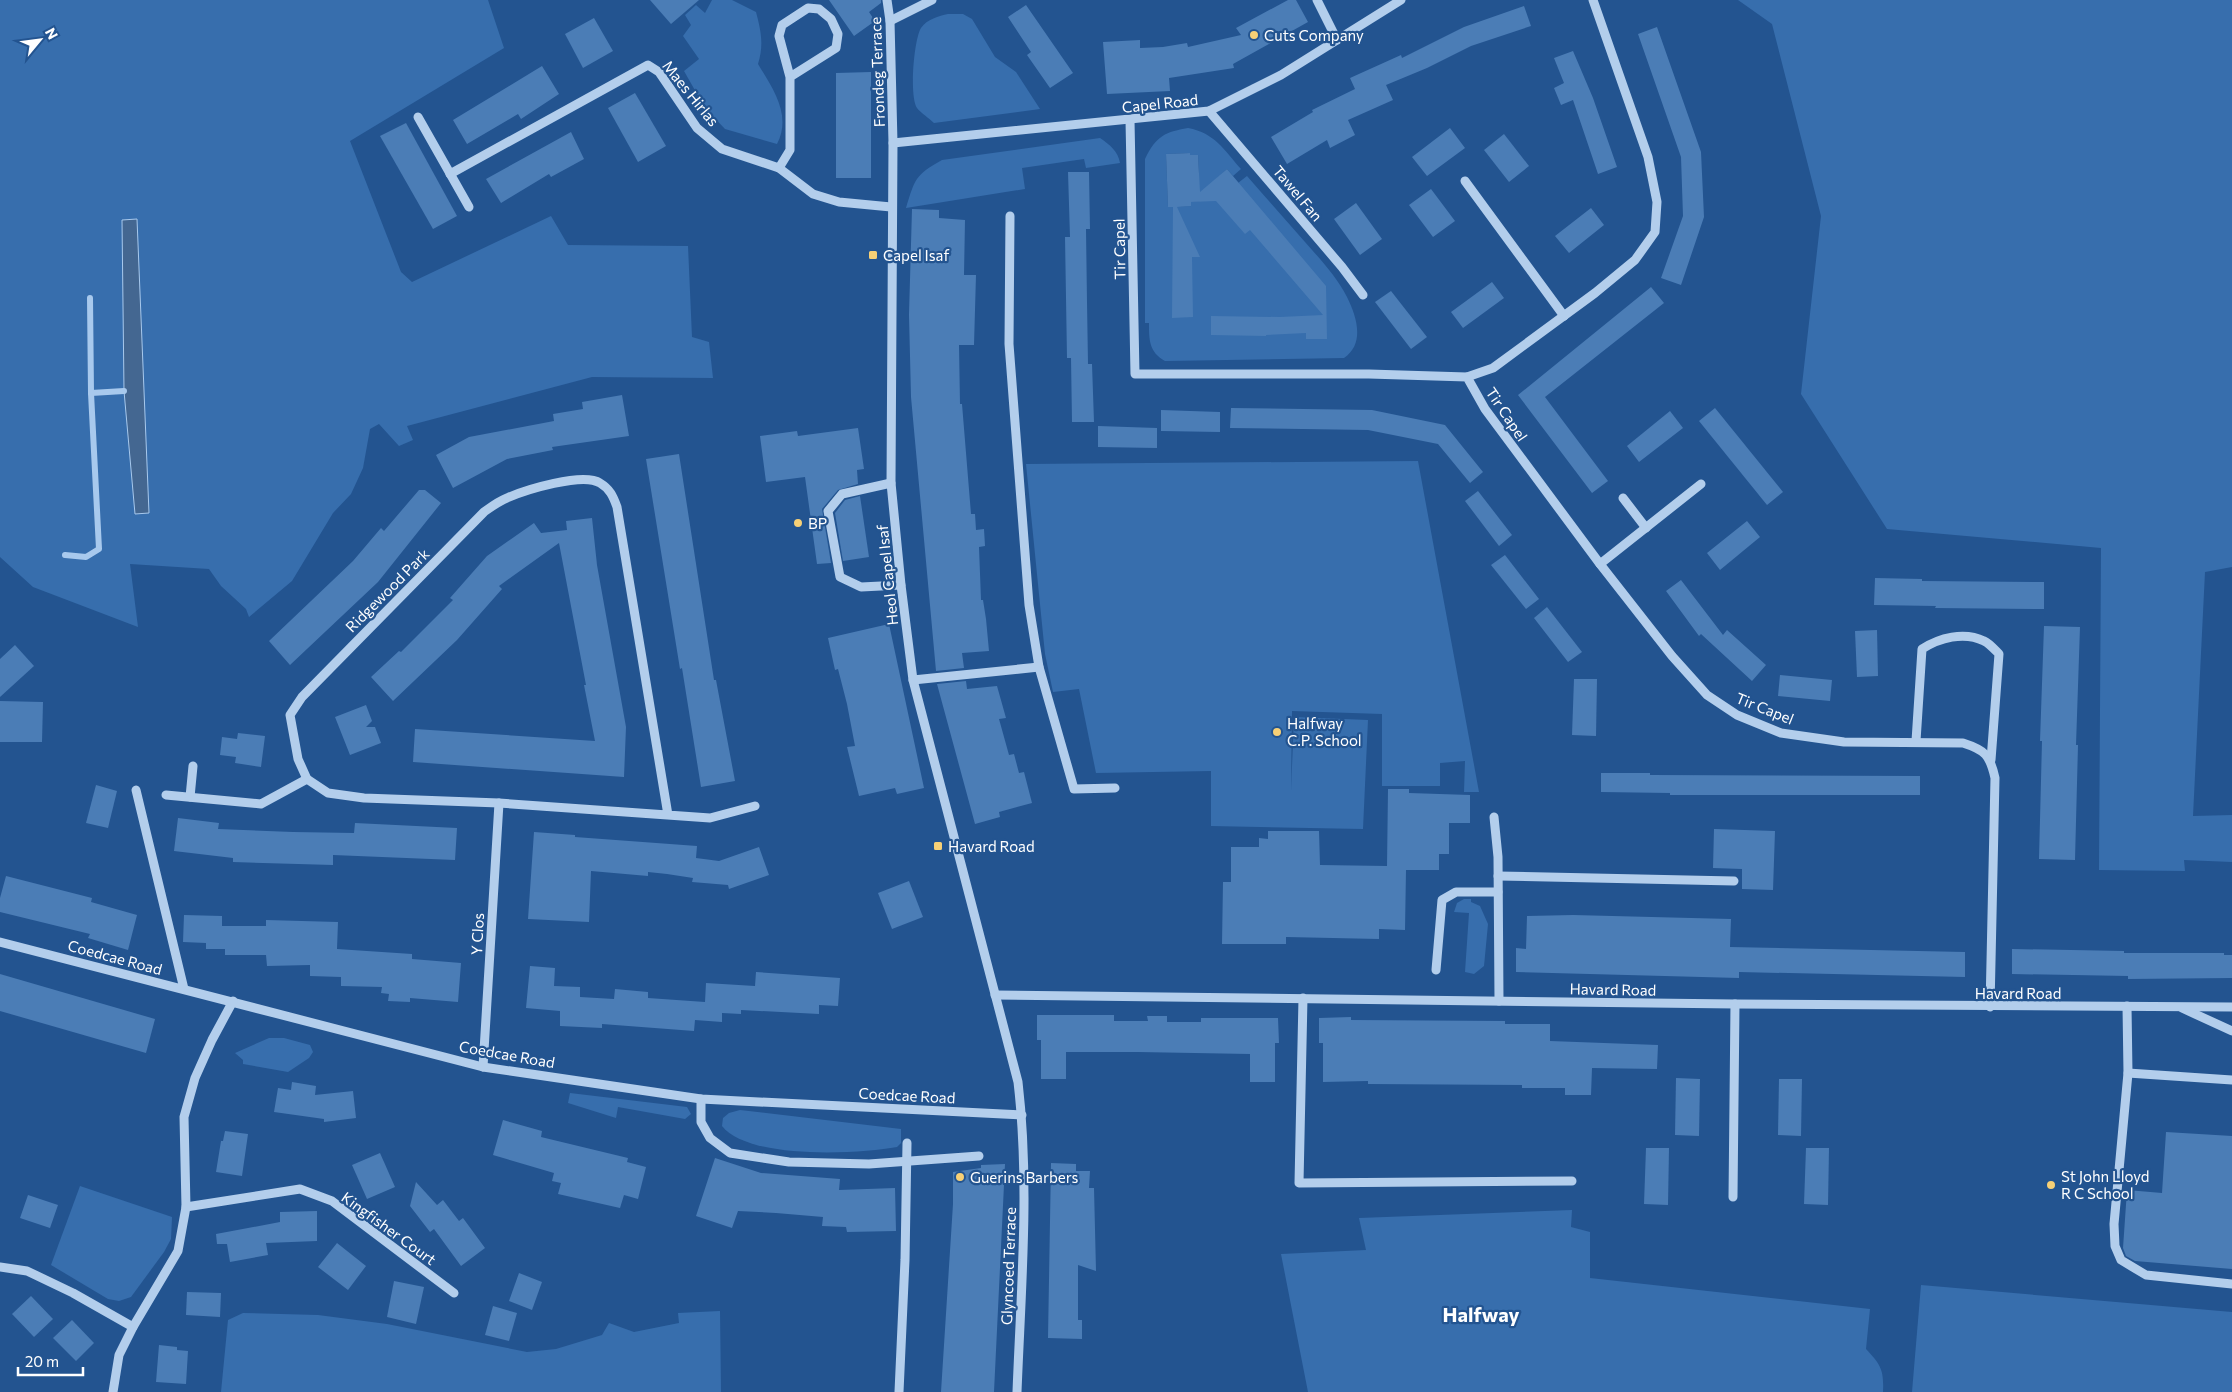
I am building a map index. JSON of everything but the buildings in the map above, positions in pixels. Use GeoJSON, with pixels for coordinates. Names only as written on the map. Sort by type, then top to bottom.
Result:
{"type":"FeatureCollection","features":[{"type":"Feature","properties":{"kind":"street","name":"Frondeg Terrace"},"geometry":{"type":"LineString","coordinates":[[887,0],[890,21],[893,142]]}},
{"type":"Feature","properties":{"kind":"street"},"geometry":{"type":"LineString","coordinates":[[890,21],[932,0]]}},
{"type":"Feature","properties":{"kind":"street"},"geometry":{"type":"LineString","coordinates":[[1317,0],[1337,40]]}},
{"type":"Feature","properties":{"kind":"street","name":"Capel Road"},"geometry":{"type":"LineString","coordinates":[[893,142],[1209,111],[1281,75],[1402,0]]}},
{"type":"Feature","properties":{"kind":"street","name":"Tir Capel"},"geometry":{"type":"LineString","coordinates":[[1130,120],[1135,374],[1467,376],[1493,368],[1564,316],[1635,260],[1654,232],[1657,202],[1648,157],[1593,0]]}},
{"type":"Feature","properties":{"kind":"street"},"geometry":{"type":"LineString","coordinates":[[779,168],[790,150],[790,77],[779,36],[782,25],[808,8],[819,9],[830,19],[838,34],[836,48],[790,77]]}},
{"type":"Feature","properties":{"kind":"street","name":"Maes Hirlas"},"geometry":{"type":"LineString","coordinates":[[450,174],[648,64],[659,72],[697,128],[722,149],[779,168],[813,194],[839,202],[891,207]]}},
{"type":"Feature","properties":{"kind":"street","name":"Tawel Fan"},"geometry":{"type":"LineString","coordinates":[[1209,111],[1342,267],[1363,296]]}},
{"type":"Feature","properties":{"kind":"street"},"geometry":{"type":"LineString","coordinates":[[418,117],[469,208]]}},
{"type":"Feature","properties":{"kind":"street","name":"Heol Capel Isaf"},"geometry":{"type":"LineString","coordinates":[[893,142],[891,207],[891,483],[913,680],[995,995]]}},
{"type":"Feature","properties":{"kind":"street"},"geometry":{"type":"LineString","coordinates":[[1465,181],[1564,316]]}},
{"type":"Feature","properties":{"kind":"street"},"geometry":{"type":"LineString","coordinates":[[1010,216],[1009,344],[1029,605],[1039,667],[1074,789],[1115,788]]}},
{"type":"Feature","properties":{"kind":"street","name":"Tir Capel"},"geometry":{"type":"LineString","coordinates":[[1467,376],[1485,409],[1600,564],[1672,656],[1707,694],[1737,715],[1781,733],[1821,740],[1874,743],[1916,741],[1963,743],[1980,748],[1991,760]]}},
{"type":"Feature","properties":{"kind":"street","name":"Ridgewood Park"},"geometry":{"type":"LineString","coordinates":[[307,779],[298,759],[290,715],[302,696],[484,512],[505,499],[527,490],[581,479],[598,481],[610,490],[617,507],[668,815]]}},
{"type":"Feature","properties":{"kind":"street"},"geometry":{"type":"LineString","coordinates":[[891,483],[842,494],[828,511],[840,577],[861,587],[902,585]]}},
{"type":"Feature","properties":{"kind":"street"},"geometry":{"type":"LineString","coordinates":[[1600,564],[1701,484]]}},
{"type":"Feature","properties":{"kind":"street"},"geometry":{"type":"LineString","coordinates":[[1623,498],[1646,528]]}},
{"type":"Feature","properties":{"kind":"street"},"geometry":{"type":"LineString","coordinates":[[1916,741],[1922,649],[1937,640],[1961,636],[1984,640],[1999,654],[1991,760],[1995,778],[1990,1007]]}},
{"type":"Feature","properties":{"kind":"street"},"geometry":{"type":"LineString","coordinates":[[913,680],[1039,667]]}},
{"type":"Feature","properties":{"kind":"street"},"geometry":{"type":"LineString","coordinates":[[190,797],[193,766]]}},
{"type":"Feature","properties":{"kind":"street"},"geometry":{"type":"LineString","coordinates":[[166,795],[261,804],[307,779],[328,793],[364,798],[499,802],[710,818],[755,806]]}},
{"type":"Feature","properties":{"kind":"street"},"geometry":{"type":"LineString","coordinates":[[136,790],[184,989]]}},
{"type":"Feature","properties":{"kind":"street","name":"Y Clos"},"geometry":{"type":"LineString","coordinates":[[483,1067],[499,802]]}},
{"type":"Feature","properties":{"kind":"street"},"geometry":{"type":"LineString","coordinates":[[1494,817],[1498,876],[1499,1001]]}},
{"type":"Feature","properties":{"kind":"street"},"geometry":{"type":"LineString","coordinates":[[1498,876],[1734,881]]}},
{"type":"Feature","properties":{"kind":"street"},"geometry":{"type":"LineString","coordinates":[[1436,970],[1442,900],[1456,892],[1498,892]]}},
{"type":"Feature","properties":{"kind":"street","name":"Coedcae Road"},"geometry":{"type":"LineString","coordinates":[[0,942],[483,1067],[701,1099],[1022,1115]]}},
{"type":"Feature","properties":{"kind":"street","name":"Havard Road"},"geometry":{"type":"LineString","coordinates":[[995,995],[1990,1007],[2232,1007]]}},
{"type":"Feature","properties":{"kind":"street","name":"Glyncoed Terrace"},"geometry":{"type":"LineString","coordinates":[[995,995],[1018,1082],[1022,1115],[1025,1190],[1017,1392]]}},
{"type":"Feature","properties":{"kind":"street"},"geometry":{"type":"LineString","coordinates":[[1303,998],[1299,1183],[1572,1180]]}},
{"type":"Feature","properties":{"kind":"street"},"geometry":{"type":"LineString","coordinates":[[113,1392],[119,1355],[133,1327],[178,1251],[186,1207],[184,1117],[195,1078],[212,1040],[233,1001]]}},
{"type":"Feature","properties":{"kind":"street"},"geometry":{"type":"LineString","coordinates":[[1733,1197],[1735,1004]]}},
{"type":"Feature","properties":{"kind":"street"},"geometry":{"type":"LineString","coordinates":[[2127,1006],[2128,1073],[2114,1224],[2115,1246],[2121,1260],[2146,1275],[2232,1284]]}},
{"type":"Feature","properties":{"kind":"street"},"geometry":{"type":"LineString","coordinates":[[2179,1007],[2232,1031]]}},
{"type":"Feature","properties":{"kind":"street"},"geometry":{"type":"LineString","coordinates":[[2128,1073],[2232,1080]]}},
{"type":"Feature","properties":{"kind":"street"},"geometry":{"type":"LineString","coordinates":[[701,1099],[701,1122],[710,1138],[730,1153],[789,1162],[869,1164],[979,1156]]}},
{"type":"Feature","properties":{"kind":"street"},"geometry":{"type":"LineString","coordinates":[[898,1392],[905,1260],[905,1162],[907,1143]]}},
{"type":"Feature","properties":{"kind":"street","name":"Kingfisher Court"},"geometry":{"type":"LineString","coordinates":[[186,1207],[300,1189],[332,1201],[454,1293]]}},
{"type":"Feature","properties":{"kind":"street"},"geometry":{"type":"LineString","coordinates":[[0,1267],[27,1271],[73,1293],[133,1327]]}},
{"type":"Feature","properties":{"kind":"shaded area"},"geometry":{"type":"Polygon","coordinates":[[[0,0],[488,0],[504,48],[350,141],[401,272],[412,282],[551,216],[568,245],[688,246],[692,337],[709,342],[713,378],[592,377],[407,426],[413,440],[399,446],[379,424],[370,429],[363,468],[351,494],[333,513],[292,581],[249,617],[246,609],[221,586],[209,569],[130,564],[138,627],[33,587],[0,557],[0,0]]]}},
{"type":"Feature","properties":{"kind":"shaded area"},"geometry":{"type":"Polygon","coordinates":[[[712,0],[732,0],[756,12],[761,38],[758,64],[775,93],[782,113],[781,133],[777,144],[725,129],[705,108],[684,71],[699,59],[683,36],[691,25],[685,15],[696,5],[705,13],[712,0]]]}},
{"type":"Feature","properties":{"kind":"shaded area"},"geometry":{"type":"Polygon","coordinates":[[[1738,0],[2232,0],[2232,567],[2205,572],[2193,816],[2232,815],[2232,862],[2184,860],[2185,871],[2099,870],[2101,548],[1887,529],[1801,394],[1821,216],[1772,24],[1738,0]]]}},
{"type":"Feature","properties":{"kind":"shaded area"},"geometry":{"type":"Polygon","coordinates":[[[948,14],[963,14],[972,19],[995,57],[1016,72],[1040,109],[934,123],[917,108],[913,92],[913,80],[918,34],[926,22],[948,14]]]}},
{"type":"Feature","properties":{"kind":"shaded area"},"geometry":{"type":"Polygon","coordinates":[[[1188,128],[1197,130],[1218,143],[1241,169],[1233,176],[1227,169],[1214,181],[1238,183],[1247,176],[1333,275],[1351,305],[1356,321],[1357,338],[1355,345],[1344,358],[1165,361],[1153,350],[1150,340],[1149,323],[1145,323],[1145,159],[1157,140],[1162,136],[1188,128]],[[1190,153],[1166,154],[1168,207],[1191,206],[1191,202],[1200,201],[1190,174],[1199,173],[1198,155],[1190,155],[1190,153]]]}},
{"type":"Feature","properties":{"kind":"shaded area"},"geometry":{"type":"Polygon","coordinates":[[[1100,138],[1115,152],[1120,163],[1086,168],[1084,159],[1022,168],[1025,189],[906,208],[917,179],[926,170],[942,160],[1100,138]]]}},
{"type":"Feature","properties":{"kind":"shaded area"},"geometry":{"type":"Polygon","coordinates":[[[137,219],[149,513],[135,514],[124,391],[122,220],[137,219]]]}},
{"type":"Feature","properties":{"kind":"shaded area","name":"Halfway C.P. School"},"geometry":{"type":"Polygon","coordinates":[[[1418,461],[1479,792],[1464,792],[1465,761],[1440,763],[1440,786],[1382,786],[1382,714],[1292,711],[1291,791],[1294,717],[1368,720],[1363,829],[1211,826],[1211,771],[1096,773],[1079,689],[1053,692],[1045,654],[1026,464],[1418,461]]]}},
{"type":"Feature","properties":{"kind":"shaded area"},"geometry":{"type":"Polygon","coordinates":[[[1464,899],[1471,899],[1471,902],[1480,906],[1488,924],[1484,966],[1474,974],[1465,972],[1469,913],[1454,912],[1457,903],[1464,899]]]}},
{"type":"Feature","properties":{"kind":"shaded area"},"geometry":{"type":"Polygon","coordinates":[[[269,1038],[284,1038],[310,1045],[313,1052],[309,1058],[288,1072],[243,1064],[243,1060],[235,1053],[269,1038]]]}},
{"type":"Feature","properties":{"kind":"shaded area"},"geometry":{"type":"Polygon","coordinates":[[[570,1093],[687,1107],[691,1114],[685,1119],[618,1107],[616,1118],[568,1103],[570,1093]]]}},
{"type":"Feature","properties":{"kind":"shaded area"},"geometry":{"type":"Polygon","coordinates":[[[740,1110],[901,1129],[901,1143],[897,1147],[879,1150],[832,1152],[805,1152],[755,1145],[736,1137],[722,1126],[723,1118],[729,1113],[740,1110]]]}},
{"type":"Feature","properties":{"kind":"shaded area"},"geometry":{"type":"Polygon","coordinates":[[[80,1186],[172,1217],[171,1239],[164,1252],[131,1297],[119,1301],[108,1299],[51,1265],[80,1186]]]}},
{"type":"Feature","properties":{"kind":"shaded area"},"geometry":{"type":"Polygon","coordinates":[[[1572,1210],[1571,1227],[1590,1232],[1590,1278],[1870,1309],[1866,1349],[1875,1359],[1882,1373],[1883,1392],[1308,1392],[1281,1254],[1366,1250],[1359,1218],[1572,1210]]]}},
{"type":"Feature","properties":{"kind":"shaded area"},"geometry":{"type":"Polygon","coordinates":[[[1921,1285],[2232,1312],[2232,1392],[1912,1392],[1921,1285]]]}},
{"type":"Feature","properties":{"kind":"shaded area"},"geometry":{"type":"Polygon","coordinates":[[[720,1311],[721,1392],[221,1392],[228,1320],[243,1313],[318,1315],[387,1324],[527,1352],[556,1349],[602,1335],[609,1323],[634,1332],[679,1323],[678,1313],[720,1311]]]}},
{"type":"Feature","properties":{"kind":"waterway"},"geometry":{"type":"LineString","coordinates":[[65,555],[86,557],[99,549],[91,393],[90,298]]}},
{"type":"Feature","properties":{"kind":"waterway"},"geometry":{"type":"LineString","coordinates":[[91,393],[124,391]]}},
{"type":"Feature","properties":{"kind":"place","name":"Cuts Company"},"geometry":{"type":"Point","coordinates":[1254,35]}},
{"type":"Feature","properties":{"kind":"place","name":"Capel Isaf"},"geometry":{"type":"Point","coordinates":[873,255]}},
{"type":"Feature","properties":{"kind":"place","name":"BP"},"geometry":{"type":"Point","coordinates":[798,523]}},
{"type":"Feature","properties":{"kind":"place","name":"Halfway C.P. School"},"geometry":{"type":"Point","coordinates":[1277,732]}},
{"type":"Feature","properties":{"kind":"place","name":"Havard Road"},"geometry":{"type":"Point","coordinates":[938,846]}},
{"type":"Feature","properties":{"kind":"place","name":"Guerins Barbers"},"geometry":{"type":"Point","coordinates":[960,1177]}},
{"type":"Feature","properties":{"kind":"place","name":"St John Lloyd R C School"},"geometry":{"type":"Point","coordinates":[2051,1185]}},
{"type":"Feature","properties":{"kind":"district","name":"Halfway"},"geometry":{"type":"Point","coordinates":[1481,1314]}}]}
